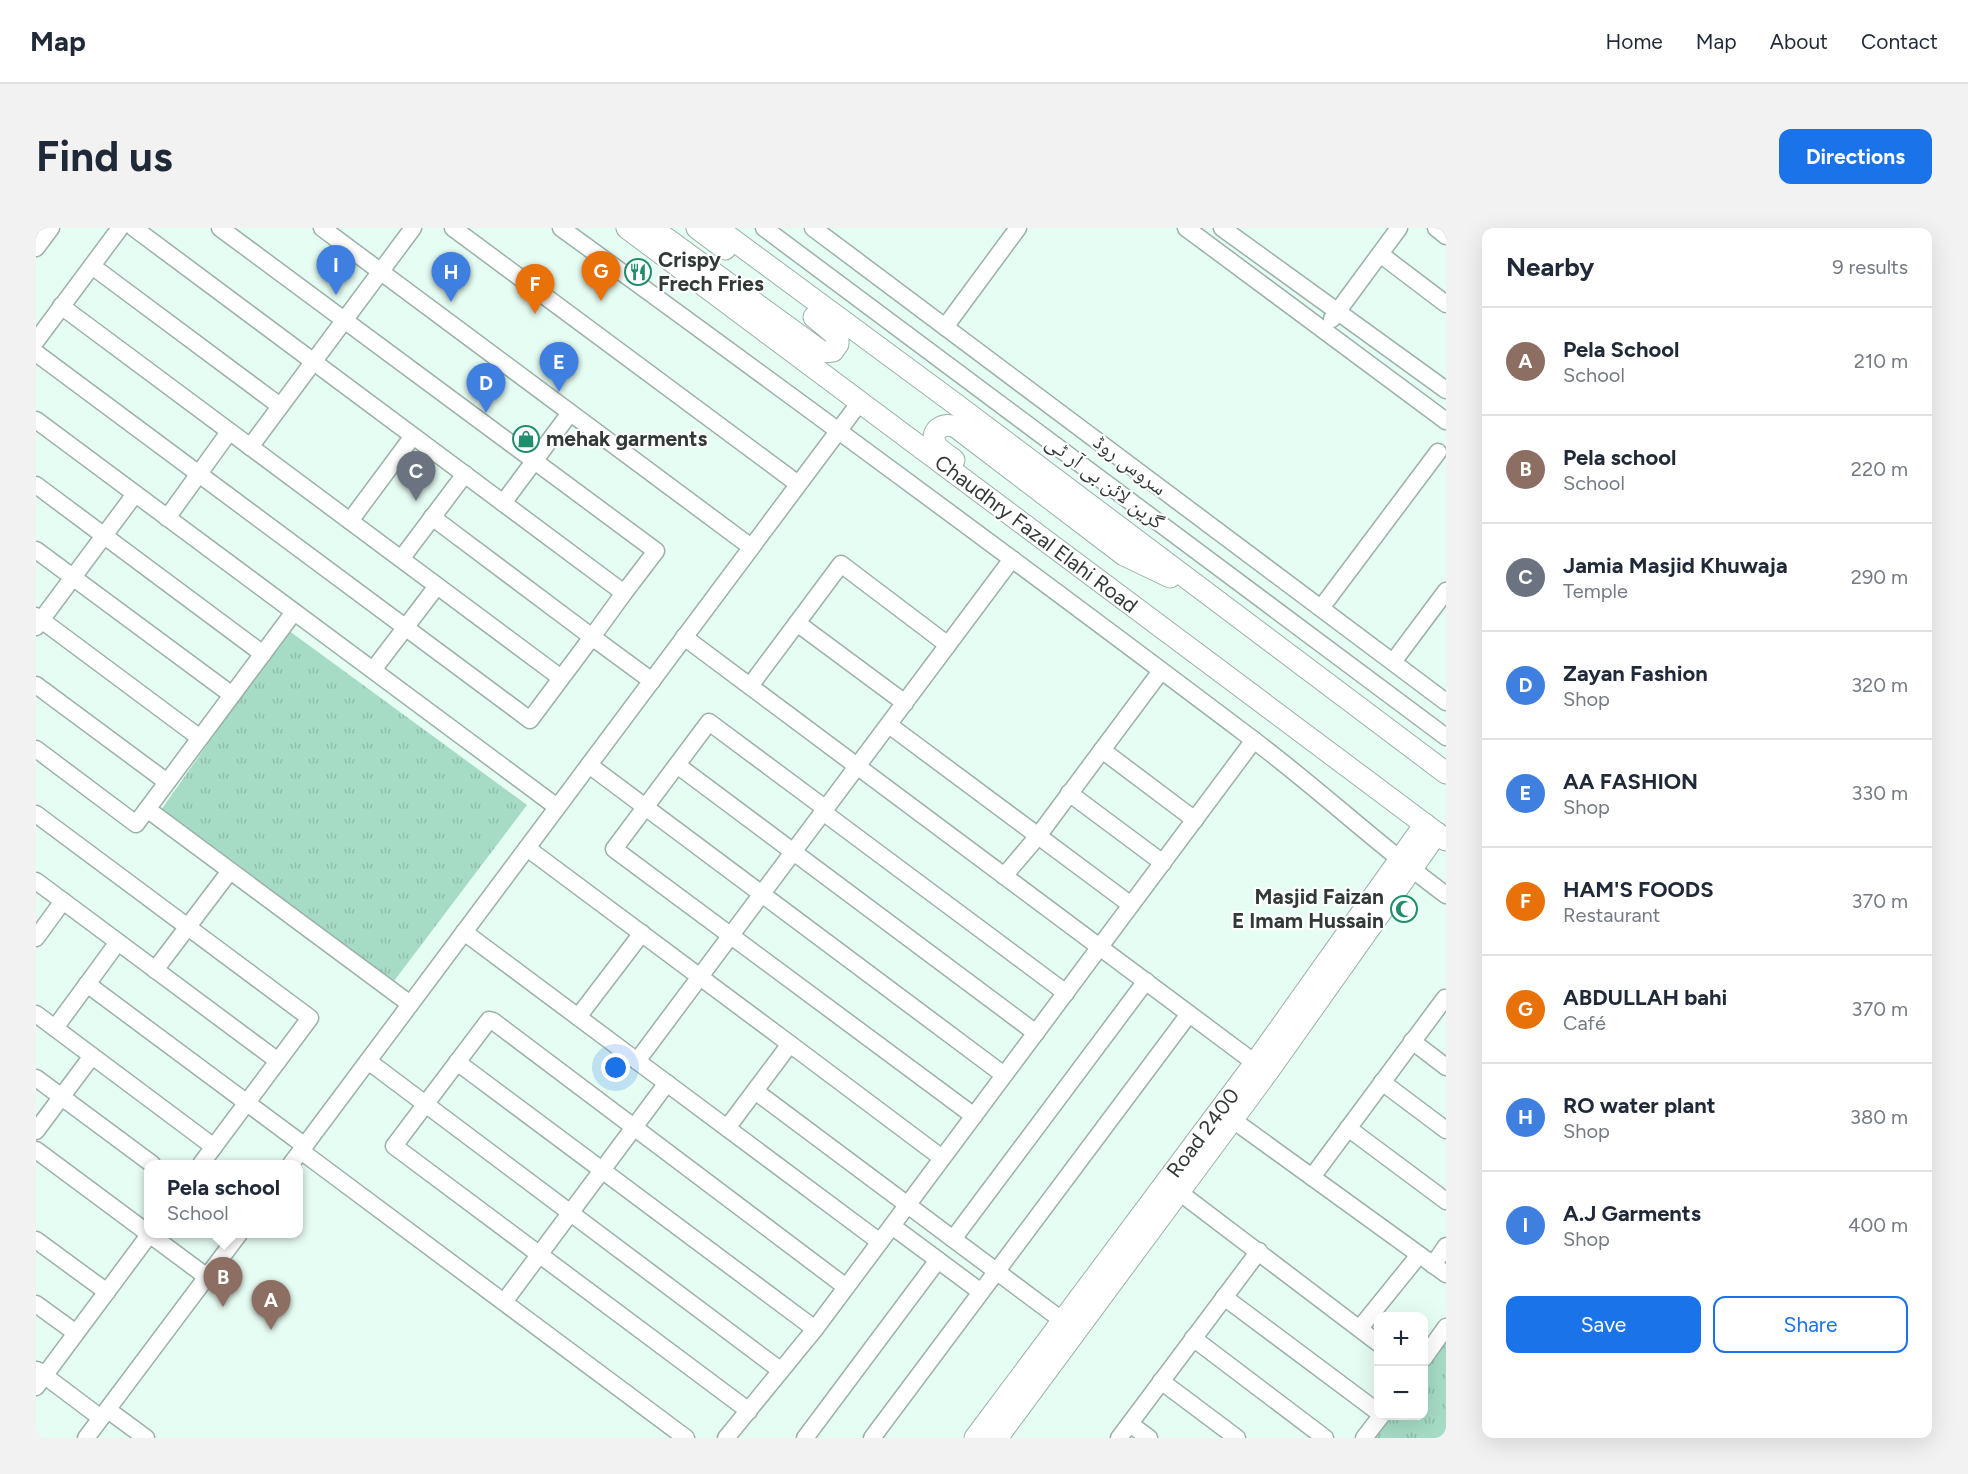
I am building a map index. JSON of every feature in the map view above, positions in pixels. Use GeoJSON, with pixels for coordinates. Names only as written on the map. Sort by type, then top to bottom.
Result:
{"type":"FeatureCollection","features":[{"type":"Feature","properties":{"kind":"main road","name":"Chaudhry Fazal Elahi Road"},"geometry":{"type":"LineString","coordinates":[[627,228],[1436,832]]}},
{"type":"Feature","properties":{"kind":"main road"},"geometry":{"type":"LineString","coordinates":[[652,228],[822,352],[830,352],[836,348],[838,340],[836,333],[697,228]]}},
{"type":"Feature","properties":{"kind":"main road"},"geometry":{"type":"LineString","coordinates":[[717,228],[1446,773]]}},
{"type":"Feature","properties":{"kind":"main road"},"geometry":{"type":"LineString","coordinates":[[1131,604],[1081,556],[939,448],[934,436],[939,428],[947,424],[956,427],[1124,555],[1208,594]]}},
{"type":"Feature","properties":{"kind":"main road","name":"Road 2400"},"geometry":{"type":"LineString","coordinates":[[975,1438],[1406,865],[1436,832]]}},
{"type":"Feature","properties":{"kind":"main road","name":"Road 2400"},"geometry":{"type":"LineString","coordinates":[[997,1438],[1233,1120],[1406,865]]}},
{"type":"Feature","properties":{"kind":"street"},"geometry":{"type":"LineString","coordinates":[[36,248],[51,228]]}},
{"type":"Feature","properties":{"kind":"street"},"geometry":{"type":"LineString","coordinates":[[36,341],[120,228]]}},
{"type":"Feature","properties":{"kind":"street"},"geometry":{"type":"LineString","coordinates":[[134,228],[624,593]]}},
{"type":"Feature","properties":{"kind":"street"},"geometry":{"type":"LineString","coordinates":[[36,353],[530,720],[656,551],[220,228]]}},
{"type":"Feature","properties":{"kind":"street"},"geometry":{"type":"LineString","coordinates":[[322,228],[752,548]]}},
{"type":"Feature","properties":{"kind":"street"},"geometry":{"type":"LineString","coordinates":[[250,447],[413,228]]}},
{"type":"Feature","properties":{"kind":"street"},"geometry":{"type":"LineString","coordinates":[[453,228],[798,484]]}},
{"type":"Feature","properties":{"kind":"street"},"geometry":{"type":"LineString","coordinates":[[561,228],[839,430],[1254,740],[1446,895]]}},
{"type":"Feature","properties":{"kind":"street","name":"گرین لائن بی آر ٹی"},"geometry":{"type":"LineString","coordinates":[[764,228],[1446,737]]}},
{"type":"Feature","properties":{"kind":"street","name":"سروس روڈ"},"geometry":{"type":"LineString","coordinates":[[813,228],[1446,702]]}},
{"type":"Feature","properties":{"kind":"street"},"geometry":{"type":"LineString","coordinates":[[1186,228],[1446,420]]}},
{"type":"Feature","properties":{"kind":"street"},"geometry":{"type":"LineString","coordinates":[[1222,228],[1446,390]]}},
{"type":"Feature","properties":{"kind":"street"},"geometry":{"type":"LineString","coordinates":[[1323,329],[1339,312],[1399,228]]}},
{"type":"Feature","properties":{"kind":"street"},"geometry":{"type":"LineString","coordinates":[[1436,228],[1446,236]]}},
{"type":"Feature","properties":{"kind":"street"},"geometry":{"type":"LineString","coordinates":[[945,327],[1013,230]]}},
{"type":"Feature","properties":{"kind":"street"},"geometry":{"type":"LineString","coordinates":[[1380,254],[1446,304]]}},
{"type":"Feature","properties":{"kind":"street"},"geometry":{"type":"LineString","coordinates":[[92,266],[280,406]]}},
{"type":"Feature","properties":{"kind":"street"},"geometry":{"type":"LineString","coordinates":[[62,306],[561,678]]}},
{"type":"Feature","properties":{"kind":"street"},"geometry":{"type":"LineString","coordinates":[[294,1160],[860,402]]}},
{"type":"Feature","properties":{"kind":"street"},"geometry":{"type":"LineString","coordinates":[[503,503],[570,413]]}},
{"type":"Feature","properties":{"kind":"street"},"geometry":{"type":"LineString","coordinates":[[36,420],[557,807]]}},
{"type":"Feature","properties":{"kind":"street"},"geometry":{"type":"LineString","coordinates":[[167,518],[230,432]]}},
{"type":"Feature","properties":{"kind":"street"},"geometry":{"type":"LineString","coordinates":[[350,521],[413,436]]}},
{"type":"Feature","properties":{"kind":"street"},"geometry":{"type":"LineString","coordinates":[[1321,608],[1438,452]]}},
{"type":"Feature","properties":{"kind":"street"},"geometry":{"type":"LineString","coordinates":[[401,559],[465,474]]}},
{"type":"Feature","properties":{"kind":"street"},"geometry":{"type":"LineString","coordinates":[[36,485],[263,654]]}},
{"type":"Feature","properties":{"kind":"street"},"geometry":{"type":"LineString","coordinates":[[135,494],[38,621],[200,738]]}},
{"type":"Feature","properties":{"kind":"street"},"geometry":{"type":"LineString","coordinates":[[432,518],[652,681]]}},
{"type":"Feature","properties":{"kind":"street"},"geometry":{"type":"LineString","coordinates":[[36,550],[232,695]]}},
{"type":"Feature","properties":{"kind":"street"},"geometry":{"type":"LineString","coordinates":[[637,1061],[1012,559]]}},
{"type":"Feature","properties":{"kind":"street"},"geometry":{"type":"LineString","coordinates":[[750,686],[841,564],[948,645]]}},
{"type":"Feature","properties":{"kind":"street"},"geometry":{"type":"LineString","coordinates":[[373,670],[436,586]]}},
{"type":"Feature","properties":{"kind":"street"},"geometry":{"type":"LineString","coordinates":[[1393,662],[1446,591]]}},
{"type":"Feature","properties":{"kind":"street"},"geometry":{"type":"LineString","coordinates":[[36,749],[136,824],[294,612]]}},
{"type":"Feature","properties":{"kind":"street"},"geometry":{"type":"LineString","coordinates":[[797,623],[905,703]]}},
{"type":"Feature","properties":{"kind":"street"},"geometry":{"type":"LineString","coordinates":[[684,637],[1256,1063]]}},
{"type":"Feature","properties":{"kind":"street"},"geometry":{"type":"LineString","coordinates":[[1004,876],[1038,836],[1161,670]]}},
{"type":"Feature","properties":{"kind":"street"},"geometry":{"type":"LineString","coordinates":[[36,685],[167,782]]}},
{"type":"Feature","properties":{"kind":"street"},"geometry":{"type":"LineString","coordinates":[[974,1116],[614,849],[709,722],[1066,993]]}},
{"type":"Feature","properties":{"kind":"street"},"geometry":{"type":"LineString","coordinates":[[889,725],[1131,905]]}},
{"type":"Feature","properties":{"kind":"street"},"geometry":{"type":"LineString","coordinates":[[726,1438],[815,1329],[1254,740]]}},
{"type":"Feature","properties":{"kind":"street"},"geometry":{"type":"LineString","coordinates":[[1102,750],[1195,819]]}},
{"type":"Feature","properties":{"kind":"street"},"geometry":{"type":"LineString","coordinates":[[589,765],[1004,1075]]}},
{"type":"Feature","properties":{"kind":"street"},"geometry":{"type":"LineString","coordinates":[[677,765],[1036,1033]]}},
{"type":"Feature","properties":{"kind":"street"},"geometry":{"type":"LineString","coordinates":[[1070,793],[1163,863]]}},
{"type":"Feature","properties":{"kind":"street"},"geometry":{"type":"LineString","coordinates":[[147,809],[410,1004]]}},
{"type":"Feature","properties":{"kind":"street"},"geometry":{"type":"LineString","coordinates":[[36,814],[310,1018],[204,1160]]}},
{"type":"Feature","properties":{"kind":"street"},"geometry":{"type":"LineString","coordinates":[[527,848],[942,1158]]}},
{"type":"Feature","properties":{"kind":"street"},"geometry":{"type":"LineString","coordinates":[[155,970],[230,871]]}},
{"type":"Feature","properties":{"kind":"street"},"geometry":{"type":"LineString","coordinates":[[36,881],[278,1061]]}},
{"type":"Feature","properties":{"kind":"street"},"geometry":{"type":"LineString","coordinates":[[36,938],[63,902]]}},
{"type":"Feature","properties":{"kind":"street"},"geometry":{"type":"LineString","coordinates":[[464,932],[880,1242]]}},
{"type":"Feature","properties":{"kind":"street"},"geometry":{"type":"LineString","coordinates":[[578,1017],[642,933]]}},
{"type":"Feature","properties":{"kind":"street"},"geometry":{"type":"LineString","coordinates":[[55,1028],[118,942]]}},
{"type":"Feature","properties":{"kind":"street"},"geometry":{"type":"LineString","coordinates":[[953,1239],[1146,981]]}},
{"type":"Feature","properties":{"kind":"street"},"geometry":{"type":"LineString","coordinates":[[87,984],[247,1103],[504,1302],[686,1438]]}},
{"type":"Feature","properties":{"kind":"street"},"geometry":{"type":"LineString","coordinates":[[1312,1177],[1444,998],[1446,999]]}},
{"type":"Feature","properties":{"kind":"street"},"geometry":{"type":"LineString","coordinates":[[36,1014],[214,1147]]}},
{"type":"Feature","properties":{"kind":"street"},"geometry":{"type":"LineString","coordinates":[[872,1438],[1189,1014]]}},
{"type":"Feature","properties":{"kind":"street"},"geometry":{"type":"LineString","coordinates":[[749,1411],[394,1146],[489,1020],[846,1287]]}},
{"type":"Feature","properties":{"kind":"street"},"geometry":{"type":"LineString","coordinates":[[1412,1041],[1446,1067]]}},
{"type":"Feature","properties":{"kind":"street"},"geometry":{"type":"LineString","coordinates":[[727,1128],[790,1044]]}},
{"type":"Feature","properties":{"kind":"street"},"geometry":{"type":"LineString","coordinates":[[36,1131],[92,1056]]}},
{"type":"Feature","properties":{"kind":"street"},"geometry":{"type":"LineString","coordinates":[[368,1061],[780,1370]]}},
{"type":"Feature","properties":{"kind":"street"},"geometry":{"type":"LineString","coordinates":[[457,1062],[815,1329]]}},
{"type":"Feature","properties":{"kind":"street"},"geometry":{"type":"LineString","coordinates":[[36,1078],[147,1160]]}},
{"type":"Feature","properties":{"kind":"street"},"geometry":{"type":"LineString","coordinates":[[1382,1082],[1446,1130]]}},
{"type":"Feature","properties":{"kind":"street"},"geometry":{"type":"LineString","coordinates":[[504,1302],[667,1083]]}},
{"type":"Feature","properties":{"kind":"street"},"geometry":{"type":"LineString","coordinates":[[754,1091],[1063,1321]]}},
{"type":"Feature","properties":{"kind":"street"},"geometry":{"type":"LineString","coordinates":[[1233,1120],[1432,1264]]}},
{"type":"Feature","properties":{"kind":"street"},"geometry":{"type":"LineString","coordinates":[[1348,1128],[1446,1202]]}},
{"type":"Feature","properties":{"kind":"street"},"geometry":{"type":"LineString","coordinates":[[36,1150],[144,1231]]}},
{"type":"Feature","properties":{"kind":"street"},"geometry":{"type":"LineString","coordinates":[[1179,1192],[1374,1339]]}},
{"type":"Feature","properties":{"kind":"street"},"geometry":{"type":"LineString","coordinates":[[892,1226],[981,1292]]}},
{"type":"Feature","properties":{"kind":"street"},"geometry":{"type":"LineString","coordinates":[[146,1438],[39,1378],[76,1333],[147,1238]]}},
{"type":"Feature","properties":{"kind":"street"},"geometry":{"type":"LineString","coordinates":[[153,1238],[207,1277]]}},
{"type":"Feature","properties":{"kind":"street"},"geometry":{"type":"LineString","coordinates":[[86,1438],[235,1238]]}},
{"type":"Feature","properties":{"kind":"street"},"geometry":{"type":"LineString","coordinates":[[36,1240],[107,1292]]}},
{"type":"Feature","properties":{"kind":"street"},"geometry":{"type":"LineString","coordinates":[[1360,1328],[1432,1264],[1446,1246]]}},
{"type":"Feature","properties":{"kind":"street"},"geometry":{"type":"LineString","coordinates":[[1119,1438],[1258,1251]]}},
{"type":"Feature","properties":{"kind":"street"},"geometry":{"type":"LineString","coordinates":[[805,1438],[938,1260]]}},
{"type":"Feature","properties":{"kind":"street"},"geometry":{"type":"LineString","coordinates":[[1224,1297],[1374,1410]]}},
{"type":"Feature","properties":{"kind":"street"},"geometry":{"type":"LineString","coordinates":[[36,1304],[76,1333]]}},
{"type":"Feature","properties":{"kind":"street"},"geometry":{"type":"LineString","coordinates":[[1428,1353],[1446,1328]]}},
{"type":"Feature","properties":{"kind":"street"},"geometry":{"type":"LineString","coordinates":[[1193,1338],[1325,1438]]}},
{"type":"Feature","properties":{"kind":"street"},"geometry":{"type":"LineString","coordinates":[[1161,1382],[1237,1438]]}},
{"type":"Feature","properties":{"kind":"street"},"geometry":{"type":"LineString","coordinates":[[1364,1438],[1376,1420]]}},
{"type":"Feature","properties":{"kind":"street"},"geometry":{"type":"LineString","coordinates":[[1130,1424],[1149,1438]]}},
{"type":"Feature","properties":{"kind":"green space"},"geometry":{"type":"Polygon","coordinates":[[[288,630],[527,805],[394,981],[161,810],[288,630]]]}},
{"type":"Feature","properties":{"kind":"green space"},"geometry":{"type":"Polygon","coordinates":[[[1446,1328],[1446,1438],[1364,1438],[1378,1420],[1428,1420],[1428,1353],[1446,1328]]]}},
{"type":"Feature","properties":{"kind":"place","name":"Crispy Frech Fries"},"geometry":{"type":"Point","coordinates":[638,272]}},
{"type":"Feature","properties":{"kind":"place","name":"A.J Garments"},"geometry":{"type":"Point","coordinates":[336,295]}},
{"type":"Feature","properties":{"kind":"place","name":"ABDULLAH bahi"},"geometry":{"type":"Point","coordinates":[601,301]}},
{"type":"Feature","properties":{"kind":"place","name":"RO water plant"},"geometry":{"type":"Point","coordinates":[451,302]}},
{"type":"Feature","properties":{"kind":"place","name":"HAM'S FOODS"},"geometry":{"type":"Point","coordinates":[535,314]}},
{"type":"Feature","properties":{"kind":"place","name":"AA FASHION"},"geometry":{"type":"Point","coordinates":[559,392]}},
{"type":"Feature","properties":{"kind":"place","name":"Zayan Fashion"},"geometry":{"type":"Point","coordinates":[486,413]}},
{"type":"Feature","properties":{"kind":"place","name":"mehak garments"},"geometry":{"type":"Point","coordinates":[526,439]}},
{"type":"Feature","properties":{"kind":"place","name":"Jamia Masjid Khuwaja"},"geometry":{"type":"Point","coordinates":[416,501]}},
{"type":"Feature","properties":{"kind":"place","name":"Masjid Faizan E Imam Hussain"},"geometry":{"type":"Point","coordinates":[1404,909]}},
{"type":"Feature","properties":{"kind":"place","name":"Pela school"},"geometry":{"type":"Point","coordinates":[223,1307]}},
{"type":"Feature","properties":{"kind":"place","name":"Pela School"},"geometry":{"type":"Point","coordinates":[271,1330]}}]}
